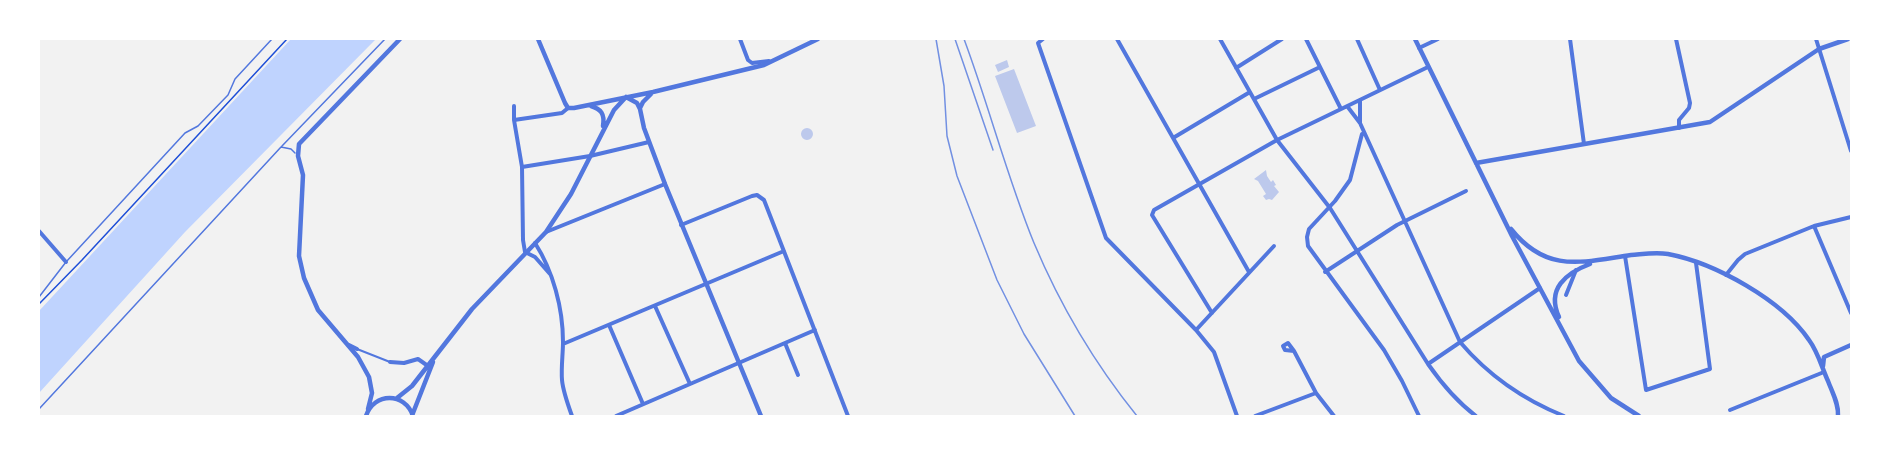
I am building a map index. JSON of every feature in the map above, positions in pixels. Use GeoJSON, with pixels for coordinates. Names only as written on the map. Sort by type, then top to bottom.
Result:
{"type":"FeatureCollection","features":[{"type":"Feature","properties":{"kind":"street"},"geometry":{"type":"LineString","coordinates":[[366,416],[372,393],[369,377],[358,357],[318,310],[304,278],[299,256],[303,175],[298,156],[299,144],[400,39]]}},
{"type":"Feature","properties":{"kind":"street"},"geometry":{"type":"LineString","coordinates":[[538,39],[568,108]]}},
{"type":"Feature","properties":{"kind":"street"},"geometry":{"type":"LineString","coordinates":[[740,39],[748,60],[752,63],[778,59]]}},
{"type":"Feature","properties":{"kind":"street"},"geometry":{"type":"LineString","coordinates":[[514,120],[562,113],[568,108],[626,98],[745,70],[778,59],[818,39]]}},
{"type":"Feature","properties":{"kind":"street"},"geometry":{"type":"LineString","coordinates":[[1043,39],[1038,42],[1106,238],[1196,330],[1214,352],[1237,416]]}},
{"type":"Feature","properties":{"kind":"street"},"geometry":{"type":"LineString","coordinates":[[1117,39],[1249,272]]}},
{"type":"Feature","properties":{"kind":"street"},"geometry":{"type":"LineString","coordinates":[[1220,39],[1277,140],[1330,208],[1428,364],[1442,384],[1476,416]]}},
{"type":"Feature","properties":{"kind":"street"},"geometry":{"type":"LineString","coordinates":[[1236,68],[1282,39]]}},
{"type":"Feature","properties":{"kind":"street"},"geometry":{"type":"LineString","coordinates":[[1306,39],[1341,109]]}},
{"type":"Feature","properties":{"kind":"street"},"geometry":{"type":"LineString","coordinates":[[1357,39],[1380,90]]}},
{"type":"Feature","properties":{"kind":"street"},"geometry":{"type":"LineString","coordinates":[[1415,39],[1506,222],[1579,361],[1599,387],[1611,398],[1639,416]]}},
{"type":"Feature","properties":{"kind":"street"},"geometry":{"type":"LineString","coordinates":[[1419,48],[1438,39]]}},
{"type":"Feature","properties":{"kind":"street"},"geometry":{"type":"LineString","coordinates":[[1570,39],[1584,144]]}},
{"type":"Feature","properties":{"kind":"street"},"geometry":{"type":"LineString","coordinates":[[1676,39],[1690,104],[1679,120],[1679,128]]}},
{"type":"Feature","properties":{"kind":"street"},"geometry":{"type":"LineString","coordinates":[[1816,39],[1851,151]]}},
{"type":"Feature","properties":{"kind":"street"},"geometry":{"type":"LineString","coordinates":[[1476,163],[1710,122],[1820,49],[1848,39]]}},
{"type":"Feature","properties":{"kind":"street"},"geometry":{"type":"LineString","coordinates":[[1254,99],[1320,67]]}},
{"type":"Feature","properties":{"kind":"street"},"geometry":{"type":"LineString","coordinates":[[1212,314],[1152,215],[1154,210],[1277,140],[1428,67]]}},
{"type":"Feature","properties":{"kind":"street"},"geometry":{"type":"LineString","coordinates":[[640,109],[647,96],[653,92]]}},
{"type":"Feature","properties":{"kind":"street"},"geometry":{"type":"LineString","coordinates":[[1173,138],[1250,92]]}},
{"type":"Feature","properties":{"kind":"street"},"geometry":{"type":"LineString","coordinates":[[626,98],[632,99],[640,109],[681,225],[760,416]]}},
{"type":"Feature","properties":{"kind":"street"},"geometry":{"type":"LineString","coordinates":[[368,409],[381,399],[397,398],[412,386],[472,309],[546,232],[571,194],[614,110],[626,98]]}},
{"type":"Feature","properties":{"kind":"street"},"geometry":{"type":"LineString","coordinates":[[1360,100],[1360,123],[1363,132],[1460,342],[1495,377],[1527,398],[1564,416]]}},
{"type":"Feature","properties":{"kind":"street"},"geometry":{"type":"LineString","coordinates":[[588,105],[599,108],[602,113],[604,121],[601,133]]}},
{"type":"Feature","properties":{"kind":"street"},"geometry":{"type":"LineString","coordinates":[[514,106],[514,120],[522,167],[525,252]]}},
{"type":"Feature","properties":{"kind":"street"},"geometry":{"type":"LineString","coordinates":[[1347,106],[1360,123]]}},
{"type":"Feature","properties":{"kind":"street"},"geometry":{"type":"LineString","coordinates":[[1363,132],[1350,180],[1330,208],[1309,229],[1308,246],[1384,350],[1419,416]]}},
{"type":"Feature","properties":{"kind":"street"},"geometry":{"type":"LineString","coordinates":[[522,167],[590,156],[650,142]]}},
{"type":"Feature","properties":{"kind":"street"},"geometry":{"type":"LineString","coordinates":[[546,232],[665,184]]}},
{"type":"Feature","properties":{"kind":"street"},"geometry":{"type":"LineString","coordinates":[[1325,272],[1404,221],[1466,191]]}},
{"type":"Feature","properties":{"kind":"street"},"geometry":{"type":"LineString","coordinates":[[681,225],[757,195],[764,200],[848,416]]}},
{"type":"Feature","properties":{"kind":"street"},"geometry":{"type":"LineString","coordinates":[[1726,275],[1745,254],[1814,226],[1851,217]]}},
{"type":"Feature","properties":{"kind":"street"},"geometry":{"type":"LineString","coordinates":[[1506,222],[1527,246],[1536,252],[1566,263],[1593,262],[1651,253],[1668,254],[1695,262],[1752,288],[1775,305],[1808,339],[1823,371],[1838,414]]}},
{"type":"Feature","properties":{"kind":"street"},"geometry":{"type":"LineString","coordinates":[[1814,226],[1851,313]]}},
{"type":"Feature","properties":{"kind":"street"},"geometry":{"type":"LineString","coordinates":[[39,231],[66,262]]}},
{"type":"Feature","properties":{"kind":"street"},"geometry":{"type":"LineString","coordinates":[[535,243],[545,260],[561,317],[562,380],[572,416]]}},
{"type":"Feature","properties":{"kind":"street"},"geometry":{"type":"LineString","coordinates":[[1196,330],[1274,246]]}},
{"type":"Feature","properties":{"kind":"street"},"geometry":{"type":"LineString","coordinates":[[563,344],[784,251]]}},
{"type":"Feature","properties":{"kind":"street"},"geometry":{"type":"LineString","coordinates":[[525,252],[535,256],[549,274]]}},
{"type":"Feature","properties":{"kind":"street"},"geometry":{"type":"LineString","coordinates":[[1625,256],[1646,390],[1710,369],[1695,262]]}},
{"type":"Feature","properties":{"kind":"street"},"geometry":{"type":"LineString","coordinates":[[1571,346],[1557,313],[1555,299],[1563,279],[1593,262]]}},
{"type":"Feature","properties":{"kind":"street"},"geometry":{"type":"LineString","coordinates":[[1566,295],[1577,269]]}},
{"type":"Feature","properties":{"kind":"street"},"geometry":{"type":"LineString","coordinates":[[1428,364],[1541,287]]}},
{"type":"Feature","properties":{"kind":"street"},"geometry":{"type":"LineString","coordinates":[[655,306],[690,384]]}},
{"type":"Feature","properties":{"kind":"street"},"geometry":{"type":"LineString","coordinates":[[609,325],[643,404]]}},
{"type":"Feature","properties":{"kind":"street"},"geometry":{"type":"LineString","coordinates":[[616,416],[815,330]]}},
{"type":"Feature","properties":{"kind":"street"},"geometry":{"type":"LineString","coordinates":[[346,343],[390,362],[404,363],[418,359],[428,365]]}},
{"type":"Feature","properties":{"kind":"street"},"geometry":{"type":"LineString","coordinates":[[785,343],[798,375]]}},
{"type":"Feature","properties":{"kind":"street"},"geometry":{"type":"LineString","coordinates":[[1823,371],[1824,357],[1851,345]]}},
{"type":"Feature","properties":{"kind":"street"},"geometry":{"type":"LineString","coordinates":[[1294,351],[1316,393],[1334,416]]}},
{"type":"Feature","properties":{"kind":"street"},"geometry":{"type":"LineString","coordinates":[[413,414],[437,354]]}},
{"type":"Feature","properties":{"kind":"street"},"geometry":{"type":"LineString","coordinates":[[428,365],[429,372]]}},
{"type":"Feature","properties":{"kind":"street"},"geometry":{"type":"LineString","coordinates":[[1730,410],[1823,371]]}},
{"type":"Feature","properties":{"kind":"street"},"geometry":{"type":"LineString","coordinates":[[1255,416],[1316,393]]}},
{"type":"Feature","properties":{"kind":"street"},"geometry":{"type":"LineString","coordinates":[[397,398],[409,406],[413,414]]}},
{"type":"Feature","properties":{"kind":"lane"},"geometry":{"type":"LineString","coordinates":[[39,297],[66,262],[185,133],[198,126],[228,95],[235,79],[272,39]]}},
{"type":"Feature","properties":{"kind":"lane"},"geometry":{"type":"LineString","coordinates":[[39,409],[281,147],[386,39]]}},
{"type":"Feature","properties":{"kind":"lane"},"geometry":{"type":"LineString","coordinates":[[281,147],[291,149],[298,156]]}},
{"type":"Feature","properties":{"kind":"path"},"geometry":{"type":"LineString","coordinates":[[39,304],[82,261],[287,39]]}},
{"type":"Feature","properties":{"kind":"water"},"geometry":{"type":"Polygon","coordinates":[[[291,39],[376,39],[185,232],[39,393],[39,311],[291,39]]]}},
{"type":"Feature","properties":{"kind":"building"},"geometry":{"type":"Polygon","coordinates":[[[1007,60],[1009,67],[998,72],[995,65],[1007,60]]]}},
{"type":"Feature","properties":{"kind":"building"},"geometry":{"type":"Polygon","coordinates":[[[1014,69],[1036,126],[1017,133],[995,76],[1014,69]]]}},
{"type":"Feature","properties":{"kind":"building"},"geometry":{"type":"Polygon","coordinates":[[[809,128],[813,134],[809,140],[805,140],[801,132],[809,128]]]}},
{"type":"Feature","properties":{"kind":"building"},"geometry":{"type":"Polygon","coordinates":[[[1266,170],[1267,176],[1271,182],[1273,180],[1279,192],[1272,200],[1266,200],[1263,196],[1266,194],[1258,181],[1254,179],[1266,170]]]}},
{"type":"Feature","properties":{"kind":"railway"},"geometry":{"type":"LineString","coordinates":[[936,39],[944,86],[947,136],[957,176],[997,280],[1024,334],[1075,416]]}},
{"type":"Feature","properties":{"kind":"railway"},"geometry":{"type":"LineString","coordinates":[[955,39],[993,150]]}},
{"type":"Feature","properties":{"kind":"railway"},"geometry":{"type":"LineString","coordinates":[[964,39],[1015,193],[1044,266],[1093,355],[1137,416]]}}]}
